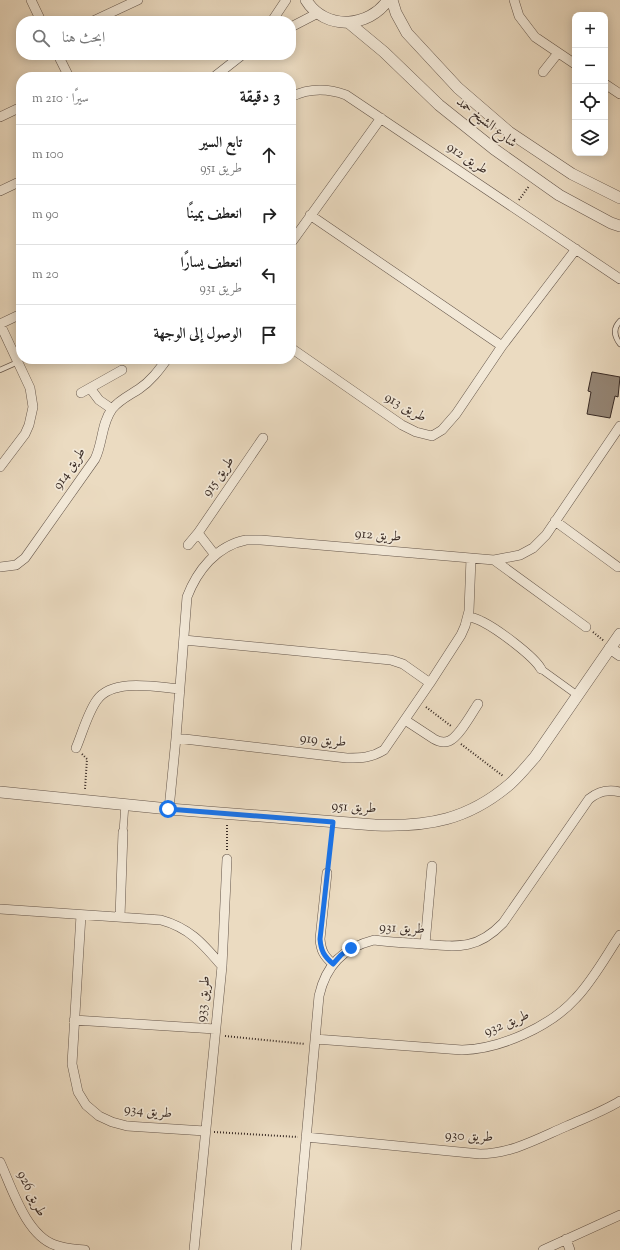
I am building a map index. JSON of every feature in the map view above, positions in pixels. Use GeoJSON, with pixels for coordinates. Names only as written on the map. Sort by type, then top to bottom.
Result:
{"type":"FeatureCollection","features":[{"type":"Feature","properties":{"kind":"street"},"geometry":{"type":"LineString","coordinates":[[31,0],[39,16]]}},
{"type":"Feature","properties":{"kind":"street"},"geometry":{"type":"LineString","coordinates":[[104,16],[138,0]]}},
{"type":"Feature","properties":{"kind":"street"},"geometry":{"type":"LineString","coordinates":[[275,16],[286,0]]}},
{"type":"Feature","properties":{"kind":"street"},"geometry":{"type":"LineString","coordinates":[[306,0],[318,13],[333,21],[349,23],[374,15],[388,0]]}},
{"type":"Feature","properties":{"kind":"street","name":"شارع الشيخ حمد"},"geometry":{"type":"LineString","coordinates":[[392,0],[396,13],[407,33],[458,88],[509,132],[572,174],[620,198]]}},
{"type":"Feature","properties":{"kind":"street"},"geometry":{"type":"LineString","coordinates":[[514,0],[519,16],[535,37],[572,62]]}},
{"type":"Feature","properties":{"kind":"street"},"geometry":{"type":"LineString","coordinates":[[296,24],[318,13]]}},
{"type":"Feature","properties":{"kind":"street","name":"شارع الشيخ حمد"},"geometry":{"type":"LineString","coordinates":[[349,23],[384,52],[439,105],[494,149],[559,195],[611,223],[620,226]]}},
{"type":"Feature","properties":{"kind":"street"},"geometry":{"type":"LineString","coordinates":[[543,72],[558,53]]}},
{"type":"Feature","properties":{"kind":"street"},"geometry":{"type":"LineString","coordinates":[[60,60],[66,72]]}},
{"type":"Feature","properties":{"kind":"street"},"geometry":{"type":"LineString","coordinates":[[220,72],[236,60]]}},
{"type":"Feature","properties":{"kind":"street"},"geometry":{"type":"LineString","coordinates":[[608,86],[620,94]]}},
{"type":"Feature","properties":{"kind":"street","name":"طريق 912"},"geometry":{"type":"LineString","coordinates":[[296,95],[310,90],[319,89],[337,91],[346,95],[620,279]]}},
{"type":"Feature","properties":{"kind":"street"},"geometry":{"type":"LineString","coordinates":[[0,117],[16,109]]}},
{"type":"Feature","properties":{"kind":"street"},"geometry":{"type":"LineString","coordinates":[[296,236],[381,118]]}},
{"type":"Feature","properties":{"kind":"street"},"geometry":{"type":"LineString","coordinates":[[0,191],[16,183]]}},
{"type":"Feature","properties":{"kind":"street"},"geometry":{"type":"LineString","coordinates":[[310,215],[502,346]]}},
{"type":"Feature","properties":{"kind":"street","name":"طريق 913"},"geometry":{"type":"LineString","coordinates":[[296,351],[402,425],[416,432],[432,436],[442,430],[456,414],[502,346],[576,249]]}},
{"type":"Feature","properties":{"kind":"street"},"geometry":{"type":"LineString","coordinates":[[16,316],[0,324],[16,358]]}},
{"type":"Feature","properties":{"kind":"street"},"geometry":{"type":"LineString","coordinates":[[0,467],[25,434],[32,416],[33,407],[30,388],[19,364]]}},
{"type":"Feature","properties":{"kind":"street","name":"طريق 914"},"geometry":{"type":"LineString","coordinates":[[0,568],[16,565],[25,558],[92,464],[99,450],[105,422],[112,409],[153,378],[163,364]]}},
{"type":"Feature","properties":{"kind":"street"},"geometry":{"type":"LineString","coordinates":[[81,393],[122,370]]}},
{"type":"Feature","properties":{"kind":"street"},"geometry":{"type":"LineString","coordinates":[[90,388],[99,400],[112,409]]}},
{"type":"Feature","properties":{"kind":"street","name":"طريق 912"},"geometry":{"type":"LineString","coordinates":[[168,809],[176,738],[187,597],[192,584],[206,563],[215,555],[246,540],[262,540],[494,560],[520,556],[533,548],[546,535],[620,426]]}},
{"type":"Feature","properties":{"kind":"street","name":"طريق 915"},"geometry":{"type":"LineString","coordinates":[[188,545],[263,438]]}},
{"type":"Feature","properties":{"kind":"street"},"geometry":{"type":"LineString","coordinates":[[612,438],[620,444]]}},
{"type":"Feature","properties":{"kind":"street"},"geometry":{"type":"LineString","coordinates":[[555,521],[618,567]]}},
{"type":"Feature","properties":{"kind":"street"},"geometry":{"type":"LineString","coordinates":[[198,532],[215,555]]}},
{"type":"Feature","properties":{"kind":"street","name":"طريق 919"},"geometry":{"type":"LineString","coordinates":[[176,738],[347,758],[365,758],[384,750],[461,635],[468,616],[471,558]]}},
{"type":"Feature","properties":{"kind":"street"},"geometry":{"type":"LineString","coordinates":[[494,560],[586,627]]}},
{"type":"Feature","properties":{"kind":"street"},"geometry":{"type":"LineString","coordinates":[[468,616],[476,618],[489,626],[533,657],[541,669],[577,695]]}},
{"type":"Feature","properties":{"kind":"street","name":"طريق 951"},"geometry":{"type":"LineString","coordinates":[[0,792],[168,809],[333,822],[404,826],[451,818],[473,808],[499,793],[511,783],[535,757],[620,634]]}},
{"type":"Feature","properties":{"kind":"street"},"geometry":{"type":"LineString","coordinates":[[184,640],[392,660],[403,664],[430,683]]}},
{"type":"Feature","properties":{"kind":"street"},"geometry":{"type":"LineString","coordinates":[[611,647],[620,655]]}},
{"type":"Feature","properties":{"kind":"street"},"geometry":{"type":"LineString","coordinates":[[76,748],[97,700],[110,689],[119,686],[180,689]]}},
{"type":"Feature","properties":{"kind":"street"},"geometry":{"type":"LineString","coordinates":[[405,720],[438,741],[446,742],[456,735],[478,704]]}},
{"type":"Feature","properties":{"kind":"street","name":"طريق 931"},"geometry":{"type":"LineString","coordinates":[[296,1250],[319,996],[326,974],[333,964],[341,955],[351,948],[374,940],[456,947],[477,942],[496,931],[589,799],[600,792],[607,790],[620,792]]}},
{"type":"Feature","properties":{"kind":"street"},"geometry":{"type":"LineString","coordinates":[[120,917],[123,832],[126,804]]}},
{"type":"Feature","properties":{"kind":"street"},"geometry":{"type":"LineString","coordinates":[[222,966],[227,859]]}},
{"type":"Feature","properties":{"kind":"street"},"geometry":{"type":"LineString","coordinates":[[425,944],[432,866]]}},
{"type":"Feature","properties":{"kind":"street"},"geometry":{"type":"LineString","coordinates":[[327,873],[320,939],[321,949],[325,958],[333,964]]}},
{"type":"Feature","properties":{"kind":"street","name":"طريق 933"},"geometry":{"type":"LineString","coordinates":[[0,909],[161,920],[180,927],[196,937],[222,966],[214,1032],[194,1250]]}},
{"type":"Feature","properties":{"kind":"street","name":"طريق 934"},"geometry":{"type":"LineString","coordinates":[[81,914],[72,1064],[78,1092],[86,1105],[99,1116],[112,1122],[127,1126],[205,1131]]}},
{"type":"Feature","properties":{"kind":"street","name":"طريق 932"},"geometry":{"type":"LineString","coordinates":[[315,1042],[474,1050],[510,1041],[544,1023],[568,1007],[586,986],[620,935]]}},
{"type":"Feature","properties":{"kind":"street"},"geometry":{"type":"LineString","coordinates":[[74,1020],[214,1032]]}},
{"type":"Feature","properties":{"kind":"street","name":"طريق 930"},"geometry":{"type":"LineString","coordinates":[[306,1137],[480,1154],[496,1153],[520,1146],[603,1110],[620,1100]]}},
{"type":"Feature","properties":{"kind":"street","name":"طريق 926"},"geometry":{"type":"LineString","coordinates":[[0,1162],[27,1221],[34,1231],[43,1239],[54,1245],[65,1248],[85,1250]]}},
{"type":"Feature","properties":{"kind":"street"},"geometry":{"type":"LineString","coordinates":[[543,1250],[620,1215]]}},
{"type":"Feature","properties":{"kind":"street"},"geometry":{"type":"LineString","coordinates":[[566,1239],[570,1250]]}},
{"type":"Feature","properties":{"kind":"lane"},"geometry":{"type":"LineString","coordinates":[[620,321],[615,329],[615,334],[620,344]]}},
{"type":"Feature","properties":{"kind":"lane"},"geometry":{"type":"LineString","coordinates":[[0,370],[16,363]]}},
{"type":"Feature","properties":{"kind":"path"},"geometry":{"type":"LineString","coordinates":[[586,627],[611,647]]}},
{"type":"Feature","properties":{"kind":"path"},"geometry":{"type":"LineString","coordinates":[[418,701],[511,783]]}},
{"type":"Feature","properties":{"kind":"path"},"geometry":{"type":"LineString","coordinates":[[76,748],[87,759],[84,800]]}},
{"type":"Feature","properties":{"kind":"path"},"geometry":{"type":"LineString","coordinates":[[227,813],[227,859]]}},
{"type":"Feature","properties":{"kind":"path"},"geometry":{"type":"LineString","coordinates":[[327,873],[333,822]]}},
{"type":"Feature","properties":{"kind":"path"},"geometry":{"type":"LineString","coordinates":[[214,1032],[315,1042]]}},
{"type":"Feature","properties":{"kind":"path"},"geometry":{"type":"LineString","coordinates":[[205,1131],[306,1137]]}},
{"type":"Feature","properties":{"kind":"building"},"geometry":{"type":"Polygon","coordinates":[[[592,372],[620,377],[618,397],[615,396],[610,418],[587,414],[591,392],[588,391],[592,372]]]}},
{"type":"Feature","properties":{"kind":"route"},"geometry":{"type":"LineString","coordinates":[[168,809],[333,822],[320,939],[321,949],[325,958],[333,964],[341,955],[351,948]]}}]}
